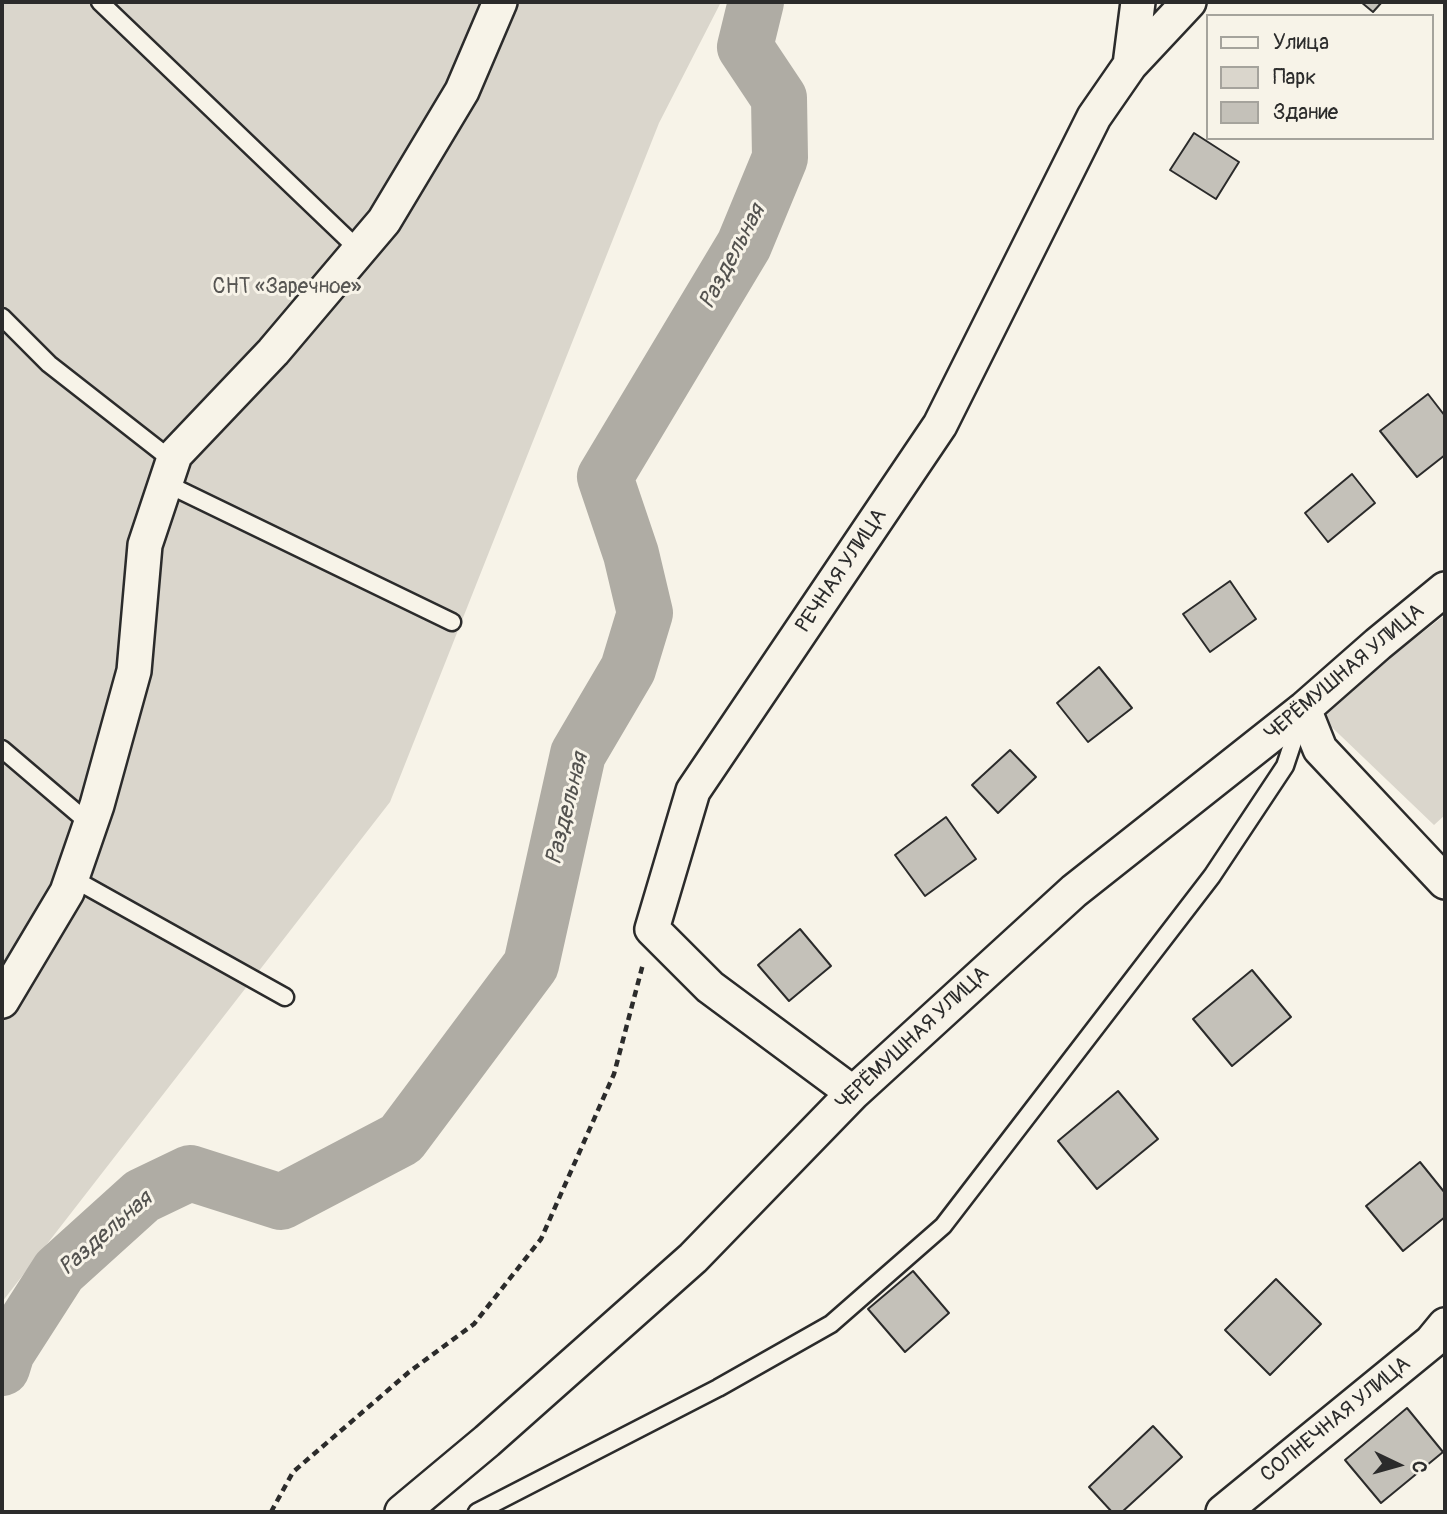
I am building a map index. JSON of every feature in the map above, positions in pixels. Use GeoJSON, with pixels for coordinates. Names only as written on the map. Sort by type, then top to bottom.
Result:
{"type":"FeatureCollection","features":[{"type":"Feature","properties":{"kind":"street"},"geometry":{"type":"LineString","coordinates":[[2,1001],[67,892],[90,824],[134,671],[145,545],[175,454],[273,352],[384,221],[462,91],[500,2]]}},
{"type":"Feature","properties":{"kind":"street"},"geometry":{"type":"LineString","coordinates":[[1130,65],[1138,2]]}},
{"type":"Feature","properties":{"kind":"street","name":"РЕЧНАЯ УЛИЦА"},"geometry":{"type":"LineString","coordinates":[[652,929],[693,791],[940,425],[1094,117],[1130,65],[1189,2]]}},
{"type":"Feature","properties":{"kind":"street","name":"ЧЕРЁМУШНАЯ УЛИЦА"},"geometry":{"type":"LineString","coordinates":[[402,1512],[487,1441],[693,1258],[853,1093],[1074,891],[1304,709],[1445,589]]}},
{"type":"Feature","properties":{"kind":"street"},"geometry":{"type":"LineString","coordinates":[[1304,709],[1320,749],[1445,882]]}},
{"type":"Feature","properties":{"kind":"street"},"geometry":{"type":"LineString","coordinates":[[652,929],[710,987],[853,1093]]}},
{"type":"Feature","properties":{"kind":"street","name":"СОЛНЕЧНАЯ УЛИЦА"},"geometry":{"type":"LineString","coordinates":[[1223,1512],[1431,1342],[1445,1325]]}},
{"type":"Feature","properties":{"kind":"lane"},"geometry":{"type":"LineString","coordinates":[[100,2],[359,250]]}},
{"type":"Feature","properties":{"kind":"lane"},"geometry":{"type":"LineString","coordinates":[[2,317],[49,364],[169,472],[452,622]]}},
{"type":"Feature","properties":{"kind":"lane"},"geometry":{"type":"LineString","coordinates":[[477,1512],[718,1388],[831,1324],[943,1226],[1212,876],[1285,766],[1304,709]]}},
{"type":"Feature","properties":{"kind":"lane"},"geometry":{"type":"LineString","coordinates":[[2,749],[90,824]]}},
{"type":"Feature","properties":{"kind":"lane"},"geometry":{"type":"LineString","coordinates":[[72,878],[285,997]]}},
{"type":"Feature","properties":{"kind":"path"},"geometry":{"type":"LineString","coordinates":[[271,1512],[293,1472],[409,1372],[474,1324],[541,1240],[614,1074],[652,929]]}},
{"type":"Feature","properties":{"kind":"green space","name":"СНТ «Заречное»"},"geometry":{"type":"Polygon","coordinates":[[[2,2],[721,2],[659,123],[390,802],[2,1302],[2,2]]]}},
{"type":"Feature","properties":{"kind":"green space"},"geometry":{"type":"Polygon","coordinates":[[[1445,615],[1445,815],[1434,825],[1318,714],[1445,615]]]}},
{"type":"Feature","properties":{"kind":"building"},"geometry":{"type":"Polygon","coordinates":[[[1361,2],[1382,2],[1373,12],[1361,2]]]}},
{"type":"Feature","properties":{"kind":"building"},"geometry":{"type":"Polygon","coordinates":[[[1194,133],[1239,162],[1216,199],[1170,170],[1194,133]]]}},
{"type":"Feature","properties":{"kind":"building"},"geometry":{"type":"Polygon","coordinates":[[[1428,394],[1445,416],[1445,455],[1417,477],[1380,431],[1428,394]]]}},
{"type":"Feature","properties":{"kind":"building"},"geometry":{"type":"Polygon","coordinates":[[[1352,474],[1375,503],[1328,542],[1305,513],[1352,474]]]}},
{"type":"Feature","properties":{"kind":"building"},"geometry":{"type":"Polygon","coordinates":[[[1230,581],[1256,619],[1210,652],[1183,614],[1230,581]]]}},
{"type":"Feature","properties":{"kind":"building"},"geometry":{"type":"Polygon","coordinates":[[[1099,667],[1132,708],[1088,742],[1057,703],[1099,667]]]}},
{"type":"Feature","properties":{"kind":"building"},"geometry":{"type":"Polygon","coordinates":[[[1010,750],[1036,777],[998,813],[972,785],[1010,750]]]}},
{"type":"Feature","properties":{"kind":"building"},"geometry":{"type":"Polygon","coordinates":[[[946,817],[976,859],[925,896],[895,855],[946,817]]]}},
{"type":"Feature","properties":{"kind":"building"},"geometry":{"type":"Polygon","coordinates":[[[800,929],[831,966],[789,1001],[758,965],[800,929]]]}},
{"type":"Feature","properties":{"kind":"building"},"geometry":{"type":"Polygon","coordinates":[[[1252,970],[1291,1017],[1232,1066],[1193,1019],[1252,970]]]}},
{"type":"Feature","properties":{"kind":"building"},"geometry":{"type":"Polygon","coordinates":[[[1118,1091],[1158,1139],[1097,1189],[1058,1141],[1118,1091]]]}},
{"type":"Feature","properties":{"kind":"building"},"geometry":{"type":"Polygon","coordinates":[[[1420,1162],[1445,1193],[1445,1217],[1403,1251],[1366,1206],[1420,1162]]]}},
{"type":"Feature","properties":{"kind":"building"},"geometry":{"type":"Polygon","coordinates":[[[913,1271],[949,1313],[905,1352],[868,1309],[913,1271]]]}},
{"type":"Feature","properties":{"kind":"building"},"geometry":{"type":"Polygon","coordinates":[[[1276,1279],[1321,1324],[1270,1375],[1225,1330],[1276,1279]]]}},
{"type":"Feature","properties":{"kind":"building"},"geometry":{"type":"Polygon","coordinates":[[[1407,1408],[1443,1452],[1381,1503],[1345,1460],[1407,1408]]]}},
{"type":"Feature","properties":{"kind":"building"},"geometry":{"type":"Polygon","coordinates":[[[1153,1426],[1182,1457],[1122,1512],[1112,1512],[1089,1487],[1153,1426]]]}},
{"type":"Feature","properties":{"kind":"waterway","name":"Раздельная"},"geometry":{"type":"LineString","coordinates":[[2,1368],[7,1352],[59,1271],[142,1196],[190,1173],[281,1202],[401,1139],[531,965],[578,754],[628,669],[645,613],[631,554],[605,477],[744,245],[780,158],[779,98],[745,47],[756,2]]}}]}
